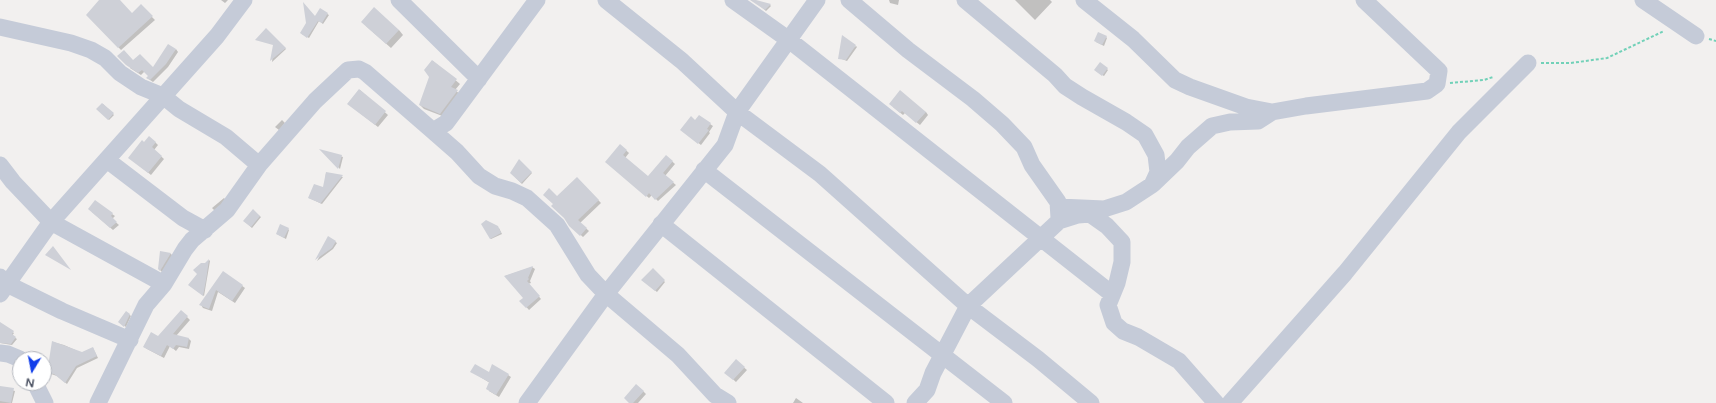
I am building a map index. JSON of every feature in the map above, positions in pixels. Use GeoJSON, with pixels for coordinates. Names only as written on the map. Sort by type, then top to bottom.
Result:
{"type":"FeatureCollection","features":[{"type":"Feature","properties":{"kind":"street"},"geometry":{"type":"LineString","coordinates":[[130,340],[2,285],[51,222],[216,36],[244,0]]}},
{"type":"Feature","properties":{"kind":"street"},"geometry":{"type":"LineString","coordinates":[[399,0],[479,79]]}},
{"type":"Feature","properties":{"kind":"street"},"geometry":{"type":"LineString","coordinates":[[433,131],[446,123],[537,0]]}},
{"type":"Feature","properties":{"kind":"street"},"geometry":{"type":"LineString","coordinates":[[606,0],[682,61],[737,112],[820,174],[968,306],[1038,358],[1091,403]]}},
{"type":"Feature","properties":{"kind":"street"},"geometry":{"type":"LineString","coordinates":[[733,0],[789,40],[1112,294]]}},
{"type":"Feature","properties":{"kind":"street"},"geometry":{"type":"LineString","coordinates":[[527,403],[606,294],[725,145],[737,112],[817,0]]}},
{"type":"Feature","properties":{"kind":"street"},"geometry":{"type":"LineString","coordinates":[[848,0],[908,50],[973,99],[1002,124],[1024,147],[1032,165],[1058,202],[1059,214],[1041,238],[968,306],[942,355],[927,390],[915,403]]}},
{"type":"Feature","properties":{"kind":"street"},"geometry":{"type":"LineString","coordinates":[[965,0],[1055,75],[1065,86],[1146,135],[1156,155],[1158,172],[1152,185]]}},
{"type":"Feature","properties":{"kind":"street"},"geometry":{"type":"LineString","coordinates":[[1084,0],[1133,39],[1175,80],[1190,87],[1246,107],[1272,112],[1427,90],[1437,84],[1438,71],[1364,0]]}},
{"type":"Feature","properties":{"kind":"street"},"geometry":{"type":"LineString","coordinates":[[1643,0],[1696,36]]}},
{"type":"Feature","properties":{"kind":"street"},"geometry":{"type":"LineString","coordinates":[[0,27],[71,43],[91,50],[104,58],[120,73],[141,87],[163,96],[179,109],[226,137],[259,165]]}},
{"type":"Feature","properties":{"kind":"street"},"geometry":{"type":"LineString","coordinates":[[1230,403],[1345,273],[1458,132],[1528,63]]}},
{"type":"Feature","properties":{"kind":"street"},"geometry":{"type":"LineString","coordinates":[[98,403],[146,305],[164,284],[192,240],[227,210],[259,165],[315,100],[348,70],[359,69],[457,152],[479,176],[495,186],[527,198],[557,225],[588,275],[606,294],[678,355],[716,395],[728,403]]}},
{"type":"Feature","properties":{"kind":"street"},"geometry":{"type":"LineString","coordinates":[[1059,214],[1104,209],[1126,202],[1152,185],[1177,161],[1188,147],[1212,126],[1230,122],[1258,121],[1272,112]]}},
{"type":"Feature","properties":{"kind":"street"},"geometry":{"type":"LineString","coordinates":[[107,160],[183,218],[205,230]]}},
{"type":"Feature","properties":{"kind":"street"},"geometry":{"type":"LineString","coordinates":[[0,165],[51,222],[164,284]]}},
{"type":"Feature","properties":{"kind":"street"},"geometry":{"type":"LineString","coordinates":[[704,170],[1004,403]]}},
{"type":"Feature","properties":{"kind":"street"},"geometry":{"type":"LineString","coordinates":[[1059,214],[1078,216],[1090,214],[1107,226],[1122,242],[1122,262],[1108,304],[1114,323],[1123,331],[1138,337],[1179,361],[1216,403]]}},
{"type":"Feature","properties":{"kind":"street"},"geometry":{"type":"LineString","coordinates":[[661,224],[886,403]]}},
{"type":"Feature","properties":{"kind":"street"},"geometry":{"type":"LineString","coordinates":[[0,353],[12,356]]}},
{"type":"Feature","properties":{"kind":"street"},"geometry":{"type":"LineString","coordinates":[[39,391],[45,403]]}},
{"type":"Feature","properties":{"kind":"path"},"geometry":{"type":"LineString","coordinates":[[1528,63],[1570,63],[1607,58],[1667,30]]}},
{"type":"Feature","properties":{"kind":"path"},"geometry":{"type":"LineString","coordinates":[[1696,36],[1716,41]]}},
{"type":"Feature","properties":{"kind":"path"},"geometry":{"type":"LineString","coordinates":[[1437,84],[1484,80],[1495,76]]}},
{"type":"Feature","properties":{"kind":"building"},"geometry":{"type":"Polygon","coordinates":[[[99,0],[120,0],[132,13],[141,4],[153,16],[118,48],[86,15],[99,0]]]}},
{"type":"Feature","properties":{"kind":"building"},"geometry":{"type":"Polygon","coordinates":[[[750,0],[756,0],[771,4],[765,10],[750,0]]]}},
{"type":"Feature","properties":{"kind":"building"},"geometry":{"type":"Polygon","coordinates":[[[303,2],[315,16],[320,8],[328,13],[322,23],[318,21],[307,38],[300,33],[306,23],[303,2]]]}},
{"type":"Feature","properties":{"kind":"building"},"geometry":{"type":"Polygon","coordinates":[[[374,7],[399,30],[386,44],[361,22],[374,7]]]}},
{"type":"Feature","properties":{"kind":"building"},"geometry":{"type":"Polygon","coordinates":[[[266,28],[286,48],[270,61],[273,45],[255,40],[266,28]]]}},
{"type":"Feature","properties":{"kind":"building"},"geometry":{"type":"Polygon","coordinates":[[[1098,32],[1107,36],[1102,45],[1094,41],[1098,32]]]}},
{"type":"Feature","properties":{"kind":"building"},"geometry":{"type":"Polygon","coordinates":[[[842,35],[856,45],[846,60],[838,59],[842,35]]]}},
{"type":"Feature","properties":{"kind":"building"},"geometry":{"type":"Polygon","coordinates":[[[168,44],[176,49],[166,64],[150,80],[146,78],[148,76],[142,70],[138,73],[126,65],[117,56],[124,50],[133,60],[140,54],[153,67],[168,44]]]}},
{"type":"Feature","properties":{"kind":"building"},"geometry":{"type":"Polygon","coordinates":[[[432,60],[457,79],[451,87],[458,90],[440,114],[419,105],[429,77],[424,70],[432,60]]]}},
{"type":"Feature","properties":{"kind":"building"},"geometry":{"type":"Polygon","coordinates":[[[1100,62],[1108,68],[1102,76],[1094,70],[1100,62]]]}},
{"type":"Feature","properties":{"kind":"building"},"geometry":{"type":"Polygon","coordinates":[[[359,89],[386,111],[375,125],[347,104],[359,89]]]}},
{"type":"Feature","properties":{"kind":"building"},"geometry":{"type":"Polygon","coordinates":[[[900,90],[926,112],[916,123],[902,111],[900,113],[889,104],[900,90]]]}},
{"type":"Feature","properties":{"kind":"building"},"geometry":{"type":"Polygon","coordinates":[[[102,103],[114,113],[108,120],[96,109],[102,103]]]}},
{"type":"Feature","properties":{"kind":"building"},"geometry":{"type":"Polygon","coordinates":[[[699,115],[711,123],[707,129],[709,130],[698,144],[680,130],[691,116],[695,120],[699,115]]]}},
{"type":"Feature","properties":{"kind":"building"},"geometry":{"type":"Polygon","coordinates":[[[149,136],[156,142],[152,147],[162,156],[148,173],[128,158],[142,140],[144,142],[149,136]]]}},
{"type":"Feature","properties":{"kind":"building"},"geometry":{"type":"Polygon","coordinates":[[[620,144],[627,150],[623,155],[648,176],[666,155],[673,161],[663,173],[674,182],[655,200],[649,193],[646,197],[605,162],[620,144]]]}},
{"type":"Feature","properties":{"kind":"building"},"geometry":{"type":"Polygon","coordinates":[[[319,149],[342,155],[338,169],[319,149]]]}},
{"type":"Feature","properties":{"kind":"building"},"geometry":{"type":"Polygon","coordinates":[[[519,159],[532,172],[521,183],[510,173],[519,159]]]}},
{"type":"Feature","properties":{"kind":"building"},"geometry":{"type":"Polygon","coordinates":[[[326,172],[343,175],[320,204],[308,198],[314,184],[323,187],[326,172]]]}},
{"type":"Feature","properties":{"kind":"building"},"geometry":{"type":"Polygon","coordinates":[[[577,177],[599,200],[578,220],[587,228],[580,236],[569,226],[564,218],[551,206],[553,204],[543,195],[549,188],[557,196],[577,177]]]}},
{"type":"Feature","properties":{"kind":"building"},"geometry":{"type":"Polygon","coordinates":[[[95,200],[113,213],[111,216],[117,222],[110,228],[88,209],[95,200]]]}},
{"type":"Feature","properties":{"kind":"building"},"geometry":{"type":"Polygon","coordinates":[[[253,209],[260,216],[251,227],[243,221],[253,209]]]}},
{"type":"Feature","properties":{"kind":"building"},"geometry":{"type":"Polygon","coordinates":[[[486,220],[498,226],[501,233],[490,239],[481,224],[486,220]]]}},
{"type":"Feature","properties":{"kind":"building"},"geometry":{"type":"Polygon","coordinates":[[[280,224],[289,228],[284,238],[276,234],[280,224]]]}},
{"type":"Feature","properties":{"kind":"building"},"geometry":{"type":"Polygon","coordinates":[[[328,236],[336,241],[332,248],[315,260],[328,236]]]}},
{"type":"Feature","properties":{"kind":"building"},"geometry":{"type":"Polygon","coordinates":[[[53,246],[71,270],[45,255],[53,246]]]}},
{"type":"Feature","properties":{"kind":"building"},"geometry":{"type":"Polygon","coordinates":[[[160,251],[171,253],[160,271],[158,269],[160,251]]]}},
{"type":"Feature","properties":{"kind":"building"},"geometry":{"type":"Polygon","coordinates":[[[209,259],[203,296],[188,285],[197,274],[193,270],[201,263],[205,263],[209,259]]]}},
{"type":"Feature","properties":{"kind":"building"},"geometry":{"type":"Polygon","coordinates":[[[533,266],[527,281],[540,296],[526,308],[519,301],[523,298],[504,276],[533,266]]]}},
{"type":"Feature","properties":{"kind":"building"},"geometry":{"type":"Polygon","coordinates":[[[653,268],[665,280],[655,291],[641,280],[653,268]]]}},
{"type":"Feature","properties":{"kind":"building"},"geometry":{"type":"Polygon","coordinates":[[[223,271],[243,285],[232,301],[216,290],[209,309],[199,305],[223,271]]]}},
{"type":"Feature","properties":{"kind":"building"},"geometry":{"type":"Polygon","coordinates":[[[181,310],[188,316],[173,334],[189,338],[187,347],[176,345],[173,349],[167,345],[161,356],[143,347],[151,332],[158,336],[181,310]]]}},
{"type":"Feature","properties":{"kind":"building"},"geometry":{"type":"Polygon","coordinates":[[[126,311],[130,314],[124,327],[118,322],[126,311]]]}},
{"type":"Feature","properties":{"kind":"building"},"geometry":{"type":"Polygon","coordinates":[[[0,322],[14,331],[12,334],[16,337],[11,344],[0,343],[0,322]]]}},
{"type":"Feature","properties":{"kind":"building"},"geometry":{"type":"Polygon","coordinates":[[[52,341],[82,352],[93,347],[97,356],[76,366],[65,383],[52,374],[52,351],[50,351],[52,341]]]}},
{"type":"Feature","properties":{"kind":"building"},"geometry":{"type":"Polygon","coordinates":[[[736,359],[745,367],[733,380],[724,373],[736,359]]]}},
{"type":"Feature","properties":{"kind":"building"},"geometry":{"type":"Polygon","coordinates":[[[475,364],[489,372],[492,364],[509,374],[496,395],[486,389],[489,382],[470,372],[475,364]]]}},
{"type":"Feature","properties":{"kind":"building"},"geometry":{"type":"Polygon","coordinates":[[[636,384],[644,391],[633,403],[629,403],[624,398],[636,384]]]}},
{"type":"Feature","properties":{"kind":"building"},"geometry":{"type":"Polygon","coordinates":[[[0,386],[12,388],[12,391],[13,391],[11,403],[0,401],[0,386]]]}}]}
